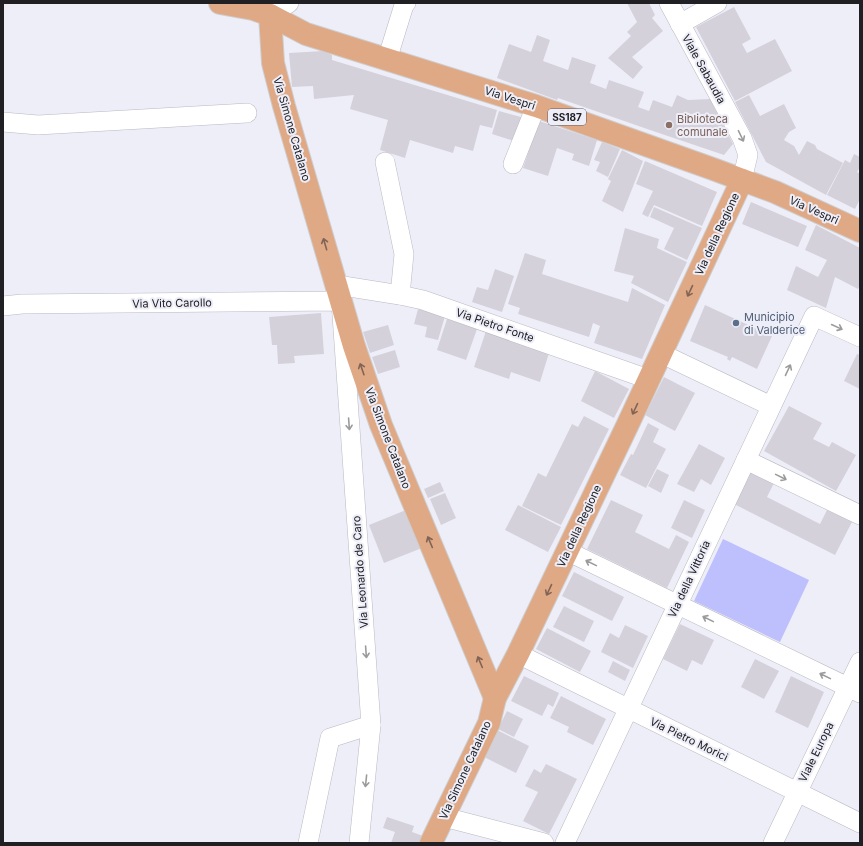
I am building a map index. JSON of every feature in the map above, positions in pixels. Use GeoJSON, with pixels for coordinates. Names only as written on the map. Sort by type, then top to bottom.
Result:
{"type":"FeatureCollection","features":[{"type":"Feature","properties":{"kind":"main road","name":"SS187"},"geometry":{"type":"LineString","coordinates":[[226,3],[253,9],[265,9]]}},
{"type":"Feature","properties":{"kind":"main road","name":"Via Vespri"},"geometry":{"type":"LineString","coordinates":[[265,9],[306,34],[536,106],[775,192],[860,231]]}},
{"type":"Feature","properties":{"kind":"main road","name":"Via Simone Catalano"},"geometry":{"type":"LineString","coordinates":[[265,9],[273,63],[284,106],[354,346],[381,425],[495,698],[489,723],[431,843]]}},
{"type":"Feature","properties":{"kind":"main road","name":"Via della Regione"},"geometry":{"type":"LineString","coordinates":[[495,698],[567,552],[742,180]]}},
{"type":"Feature","properties":{"kind":"street"},"geometry":{"type":"LineString","coordinates":[[265,9],[289,3]]}},
{"type":"Feature","properties":{"kind":"street"},"geometry":{"type":"LineString","coordinates":[[387,60],[404,5],[406,3]]}},
{"type":"Feature","properties":{"kind":"street","name":"Viale Sabaudia"},"geometry":{"type":"LineString","coordinates":[[669,3],[742,138],[748,155],[742,180]]}},
{"type":"Feature","properties":{"kind":"street"},"geometry":{"type":"LineString","coordinates":[[680,24],[717,3]]}},
{"type":"Feature","properties":{"kind":"street"},"geometry":{"type":"LineString","coordinates":[[513,164],[536,106]]}},
{"type":"Feature","properties":{"kind":"street"},"geometry":{"type":"LineString","coordinates":[[3,122],[38,125],[247,113]]}},
{"type":"Feature","properties":{"kind":"street"},"geometry":{"type":"LineString","coordinates":[[385,162],[404,254],[400,295]]}},
{"type":"Feature","properties":{"kind":"street","name":"Via Pietro Fonte"},"geometry":{"type":"LineString","coordinates":[[339,293],[400,295],[423,300],[648,379]]}},
{"type":"Feature","properties":{"kind":"street","name":"Via Vito Carollo"},"geometry":{"type":"LineString","coordinates":[[3,306],[22,304],[339,293]]}},
{"type":"Feature","properties":{"kind":"street","name":"Via Leonardo de Caro"},"geometry":{"type":"LineString","coordinates":[[339,293],[371,725],[359,843]]}},
{"type":"Feature","properties":{"kind":"street","name":"Via della Vittoria"},"geometry":{"type":"LineString","coordinates":[[565,843],[814,316],[860,337]]}},
{"type":"Feature","properties":{"kind":"street"},"geometry":{"type":"LineString","coordinates":[[660,354],[772,406]]}},
{"type":"Feature","properties":{"kind":"street"},"geometry":{"type":"LineString","coordinates":[[746,460],[860,515]]}},
{"type":"Feature","properties":{"kind":"street"},"geometry":{"type":"LineString","coordinates":[[567,552],[854,690]]}},
{"type":"Feature","properties":{"kind":"street","name":"Via Pietro Morici"},"geometry":{"type":"LineString","coordinates":[[518,654],[860,824]]}},
{"type":"Feature","properties":{"kind":"street","name":"Viale Europa"},"geometry":{"type":"LineString","coordinates":[[773,843],[797,792],[854,690],[860,662]]}},
{"type":"Feature","properties":{"kind":"street"},"geometry":{"type":"LineString","coordinates":[[308,843],[330,738],[371,725]]}},
{"type":"Feature","properties":{"kind":"street"},"geometry":{"type":"LineString","coordinates":[[444,817],[544,843]]}},
{"type":"Feature","properties":{"kind":"shaded area"},"geometry":{"type":"Polygon","coordinates":[[[723,539],[809,580],[780,642],[694,601],[723,539]]]}},
{"type":"Feature","properties":{"kind":"building"},"geometry":{"type":"Polygon","coordinates":[[[627,3],[649,3],[655,15],[652,18],[663,31],[632,57],[643,67],[633,79],[608,58],[631,36],[627,32],[637,22],[627,3]]]}},
{"type":"Feature","properties":{"kind":"building"},"geometry":{"type":"Polygon","coordinates":[[[734,7],[751,39],[742,44],[747,53],[775,39],[792,71],[735,101],[696,27],[734,7]]]}},
{"type":"Feature","properties":{"kind":"building"},"geometry":{"type":"Polygon","coordinates":[[[537,35],[550,40],[543,61],[568,70],[572,57],[596,65],[590,83],[606,89],[609,80],[644,92],[638,107],[649,111],[653,100],[672,107],[677,95],[688,100],[710,99],[733,144],[724,155],[558,98],[557,100],[497,78],[509,44],[531,52],[537,35]]]}},
{"type":"Feature","properties":{"kind":"building"},"geometry":{"type":"Polygon","coordinates":[[[323,51],[332,55],[332,60],[497,110],[492,128],[480,125],[473,151],[455,146],[453,153],[410,140],[405,158],[380,150],[388,120],[350,109],[354,95],[314,99],[313,86],[292,87],[289,53],[323,51]]]}},
{"type":"Feature","properties":{"kind":"building"},"geometry":{"type":"Polygon","coordinates":[[[749,95],[760,116],[784,104],[796,128],[789,132],[784,140],[794,146],[799,155],[807,141],[815,145],[817,149],[843,163],[826,195],[766,162],[735,102],[749,95]]]}},
{"type":"Feature","properties":{"kind":"building"},"geometry":{"type":"Polygon","coordinates":[[[499,111],[521,117],[514,141],[492,134],[499,111]]]}},
{"type":"Feature","properties":{"kind":"building"},"geometry":{"type":"Polygon","coordinates":[[[539,121],[597,140],[589,166],[572,160],[574,154],[557,148],[548,176],[523,168],[539,121]]]}},
{"type":"Feature","properties":{"kind":"building"},"geometry":{"type":"Polygon","coordinates":[[[602,142],[620,149],[608,177],[596,171],[600,162],[594,160],[602,142]]]}},
{"type":"Feature","properties":{"kind":"building"},"geometry":{"type":"Polygon","coordinates":[[[622,150],[643,161],[623,212],[602,201],[611,181],[608,179],[622,150]]]}},
{"type":"Feature","properties":{"kind":"building"},"geometry":{"type":"Polygon","coordinates":[[[854,154],[860,157],[860,167],[857,172],[860,174],[860,199],[855,209],[827,195],[845,160],[850,163],[854,154]]]}},
{"type":"Feature","properties":{"kind":"building"},"geometry":{"type":"Polygon","coordinates":[[[645,161],[717,192],[702,226],[654,205],[648,217],[642,214],[653,191],[636,184],[645,161]]]}},
{"type":"Feature","properties":{"kind":"building"},"geometry":{"type":"Polygon","coordinates":[[[751,202],[807,226],[798,247],[742,224],[751,202]]]}},
{"type":"Feature","properties":{"kind":"building"},"geometry":{"type":"Polygon","coordinates":[[[654,207],[702,228],[687,260],[664,249],[674,228],[650,217],[654,207]]]}},
{"type":"Feature","properties":{"kind":"building"},"geometry":{"type":"Polygon","coordinates":[[[816,225],[860,248],[860,285],[858,289],[835,277],[826,308],[787,290],[796,266],[818,277],[827,260],[805,250],[816,225]]]}},
{"type":"Feature","properties":{"kind":"building"},"geometry":{"type":"Polygon","coordinates":[[[625,228],[659,239],[657,248],[687,262],[668,302],[631,283],[634,276],[614,271],[625,228]]]}},
{"type":"Feature","properties":{"kind":"building"},"geometry":{"type":"Polygon","coordinates":[[[525,253],[546,260],[542,274],[628,302],[632,288],[665,305],[642,359],[594,343],[600,326],[593,323],[589,337],[518,314],[520,308],[508,304],[525,253]]]}},
{"type":"Feature","properties":{"kind":"building"},"geometry":{"type":"Polygon","coordinates":[[[495,269],[514,276],[502,312],[472,302],[477,287],[488,290],[495,269]]]}},
{"type":"Feature","properties":{"kind":"building"},"geometry":{"type":"Polygon","coordinates":[[[705,305],[772,336],[757,369],[732,357],[730,361],[727,359],[728,357],[690,341],[705,305]]]}},
{"type":"Feature","properties":{"kind":"building"},"geometry":{"type":"Polygon","coordinates":[[[418,309],[445,316],[438,340],[425,337],[427,327],[414,324],[418,309]]]}},
{"type":"Feature","properties":{"kind":"building"},"geometry":{"type":"Polygon","coordinates":[[[321,313],[324,354],[294,356],[295,363],[278,364],[277,345],[272,345],[269,317],[321,313]]]}},
{"type":"Feature","properties":{"kind":"building"},"geometry":{"type":"Polygon","coordinates":[[[447,319],[477,329],[466,360],[437,350],[447,319]]]}},
{"type":"Feature","properties":{"kind":"building"},"geometry":{"type":"Polygon","coordinates":[[[388,325],[394,345],[370,353],[363,332],[388,325]]]}},
{"type":"Feature","properties":{"kind":"building"},"geometry":{"type":"Polygon","coordinates":[[[486,331],[549,353],[540,382],[511,372],[509,379],[474,367],[486,331]]]}},
{"type":"Feature","properties":{"kind":"building"},"geometry":{"type":"Polygon","coordinates":[[[395,350],[400,367],[378,374],[372,357],[395,350]]]}},
{"type":"Feature","properties":{"kind":"building"},"geometry":{"type":"Polygon","coordinates":[[[857,354],[860,355],[860,389],[844,381],[857,354]]]}},
{"type":"Feature","properties":{"kind":"building"},"geometry":{"type":"Polygon","coordinates":[[[595,371],[629,389],[614,418],[581,401],[595,371]]]}},
{"type":"Feature","properties":{"kind":"building"},"geometry":{"type":"Polygon","coordinates":[[[664,377],[695,393],[675,431],[645,415],[664,377]]]}},
{"type":"Feature","properties":{"kind":"building"},"geometry":{"type":"Polygon","coordinates":[[[789,406],[822,423],[813,439],[829,447],[832,442],[856,455],[836,491],[764,451],[789,406]]]}},
{"type":"Feature","properties":{"kind":"building"},"geometry":{"type":"Polygon","coordinates":[[[584,416],[609,429],[561,525],[522,506],[538,473],[546,477],[572,424],[578,427],[584,416]]]}},
{"type":"Feature","properties":{"kind":"building"},"geometry":{"type":"Polygon","coordinates":[[[648,423],[659,429],[653,442],[666,449],[646,488],[620,475],[631,454],[633,455],[648,423]]]}},
{"type":"Feature","properties":{"kind":"building"},"geometry":{"type":"Polygon","coordinates":[[[699,444],[725,458],[711,485],[701,479],[694,492],[677,484],[699,444]]]}},
{"type":"Feature","properties":{"kind":"building"},"geometry":{"type":"Polygon","coordinates":[[[657,469],[669,475],[661,493],[648,486],[657,469]]]}},
{"type":"Feature","properties":{"kind":"building"},"geometry":{"type":"Polygon","coordinates":[[[751,471],[774,483],[767,497],[820,524],[827,510],[852,522],[835,555],[734,504],[751,471]]]}},
{"type":"Feature","properties":{"kind":"building"},"geometry":{"type":"Polygon","coordinates":[[[440,482],[444,491],[428,498],[424,489],[440,482]]]}},
{"type":"Feature","properties":{"kind":"building"},"geometry":{"type":"Polygon","coordinates":[[[445,493],[456,518],[441,525],[430,499],[445,493]]]}},
{"type":"Feature","properties":{"kind":"building"},"geometry":{"type":"Polygon","coordinates":[[[611,500],[643,515],[635,532],[669,549],[676,535],[689,542],[667,588],[587,549],[611,500]]]}},
{"type":"Feature","properties":{"kind":"building"},"geometry":{"type":"Polygon","coordinates":[[[684,500],[705,510],[692,538],[671,528],[684,500]]]}},
{"type":"Feature","properties":{"kind":"building"},"geometry":{"type":"Polygon","coordinates":[[[518,505],[561,527],[548,552],[505,530],[518,505]]]}},
{"type":"Feature","properties":{"kind":"building"},"geometry":{"type":"Polygon","coordinates":[[[406,510],[422,548],[384,563],[369,525],[406,510]]]}},
{"type":"Feature","properties":{"kind":"building"},"geometry":{"type":"Polygon","coordinates":[[[574,572],[624,597],[612,621],[562,596],[574,572]]]}},
{"type":"Feature","properties":{"kind":"building"},"geometry":{"type":"Polygon","coordinates":[[[564,606],[594,621],[584,642],[553,627],[564,606]]]}},
{"type":"Feature","properties":{"kind":"building"},"geometry":{"type":"Polygon","coordinates":[[[680,624],[714,640],[702,665],[692,660],[687,671],[663,659],[680,624]]]}},
{"type":"Feature","properties":{"kind":"building"},"geometry":{"type":"Polygon","coordinates":[[[625,625],[648,636],[633,668],[601,652],[610,633],[619,638],[625,625]]]}},
{"type":"Feature","properties":{"kind":"building"},"geometry":{"type":"Polygon","coordinates":[[[547,628],[591,651],[580,672],[536,649],[547,628]]]}},
{"type":"Feature","properties":{"kind":"building"},"geometry":{"type":"Polygon","coordinates":[[[755,659],[779,671],[764,699],[741,687],[755,659]]]}},
{"type":"Feature","properties":{"kind":"building"},"geometry":{"type":"Polygon","coordinates":[[[613,661],[630,670],[625,681],[608,672],[613,661]]]}},
{"type":"Feature","properties":{"kind":"building"},"geometry":{"type":"Polygon","coordinates":[[[524,676],[559,693],[553,707],[548,704],[542,716],[511,701],[524,676]]]}},
{"type":"Feature","properties":{"kind":"building"},"geometry":{"type":"Polygon","coordinates":[[[791,676],[824,692],[808,728],[775,712],[791,676]]]}},
{"type":"Feature","properties":{"kind":"building"},"geometry":{"type":"Polygon","coordinates":[[[561,696],[606,719],[593,745],[567,732],[569,727],[550,718],[561,696]]]}},
{"type":"Feature","properties":{"kind":"building"},"geometry":{"type":"Polygon","coordinates":[[[507,711],[523,719],[514,737],[498,729],[507,711]]]}},
{"type":"Feature","properties":{"kind":"building"},"geometry":{"type":"Polygon","coordinates":[[[497,730],[529,746],[516,773],[484,757],[497,730]]]}},
{"type":"Feature","properties":{"kind":"building"},"geometry":{"type":"Polygon","coordinates":[[[546,764],[577,779],[549,834],[523,821],[538,792],[525,786],[534,769],[541,773],[546,764]]]}},
{"type":"Feature","properties":{"kind":"building"},"geometry":{"type":"Polygon","coordinates":[[[387,817],[414,826],[412,832],[423,836],[421,843],[391,843],[395,832],[383,828],[387,817]]]}},
{"type":"Feature","properties":{"kind":"place","name":"Biblioteca comunale"},"geometry":{"type":"Point","coordinates":[669,125]}},
{"type":"Feature","properties":{"kind":"place","name":"Municipio di Valderice"},"geometry":{"type":"Point","coordinates":[736,323]}}]}
